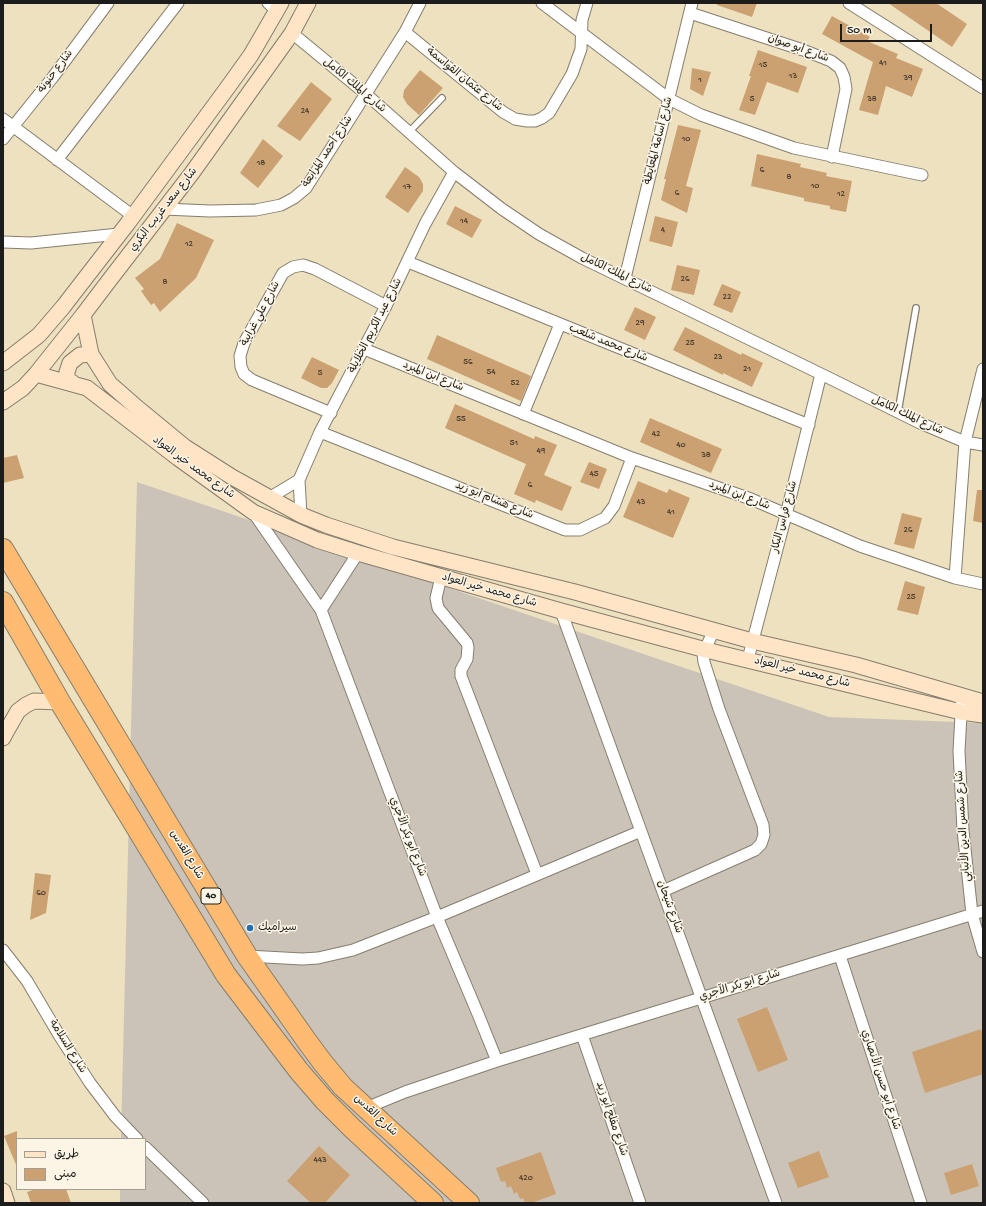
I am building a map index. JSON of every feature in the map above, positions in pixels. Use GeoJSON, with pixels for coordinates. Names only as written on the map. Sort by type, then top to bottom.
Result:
{"type":"FeatureCollection","features":[{"type":"Feature","properties":{"kind":"highway","name":"شارع القدس"},"geometry":{"type":"LineString","coordinates":[[3,549],[248,956],[323,1063],[343,1087],[469,1203]]}},
{"type":"Feature","properties":{"kind":"highway","name":"40"},"geometry":{"type":"LineString","coordinates":[[3,602],[60,702],[226,975],[299,1071],[325,1101],[433,1203]]}},
{"type":"Feature","properties":{"kind":"street"},"geometry":{"type":"LineString","coordinates":[[57,160],[178,3]]}},
{"type":"Feature","properties":{"kind":"street","name":"شارع سعد غريب البكري"},"geometry":{"type":"LineString","coordinates":[[3,402],[23,388],[36,374],[192,173],[292,33],[308,3]]}},
{"type":"Feature","properties":{"kind":"street","name":"شارع أحمد المرابعة"},"geometry":{"type":"LineString","coordinates":[[164,209],[210,212],[256,210],[282,205],[294,198],[306,188],[406,32],[420,3]]}},
{"type":"Feature","properties":{"kind":"street"},"geometry":{"type":"LineString","coordinates":[[542,3],[669,99],[701,115],[748,133],[794,148],[922,175]]}},
{"type":"Feature","properties":{"kind":"street","name":"شارع عثمان القواسمة"},"geometry":{"type":"LineString","coordinates":[[406,32],[503,112],[515,119],[536,121],[549,113],[572,74],[581,49],[582,20],[587,3]]}},
{"type":"Feature","properties":{"kind":"street"},"geometry":{"type":"LineString","coordinates":[[849,3],[983,88]]}},
{"type":"Feature","properties":{"kind":"street","name":"شارع حنونة"},"geometry":{"type":"LineString","coordinates":[[3,140],[14,128],[104,4]]}},
{"type":"Feature","properties":{"kind":"street","name":"شارع سعد غريب البكري"},"geometry":{"type":"LineString","coordinates":[[3,363],[39,335],[63,307],[134,216],[251,55],[275,6]]}},
{"type":"Feature","properties":{"kind":"street","name":"شارع أسامة المعايطة"},"geometry":{"type":"LineString","coordinates":[[624,278],[691,8]]}},
{"type":"Feature","properties":{"kind":"street","name":"شارع أبو صوان"},"geometry":{"type":"LineString","coordinates":[[691,8],[831,61],[840,68],[844,77],[846,89],[832,157]]}},
{"type":"Feature","properties":{"kind":"street","name":"شارع الملك الكامل"},"geometry":{"type":"LineString","coordinates":[[292,33],[366,94],[454,172],[502,209],[539,234],[582,258],[920,423],[965,442],[983,445]]}},
{"type":"Feature","properties":{"kind":"street"},"geometry":{"type":"LineString","coordinates":[[3,119],[134,216]]}},
{"type":"Feature","properties":{"kind":"street","name":"شارع عبد الكريم الخلايلة"},"geometry":{"type":"LineString","coordinates":[[301,514],[299,480],[320,432],[332,413],[408,262],[425,224],[454,172]]}},
{"type":"Feature","properties":{"kind":"street"},"geometry":{"type":"LineString","coordinates":[[3,242],[31,243],[119,234]]}},
{"type":"Feature","properties":{"kind":"street","name":"شارع محمد شلعب"},"geometry":{"type":"LineString","coordinates":[[408,262],[809,425]]}},
{"type":"Feature","properties":{"kind":"street","name":"شارع علي غرايبة"},"geometry":{"type":"LineString","coordinates":[[332,413],[252,380],[244,374],[241,367],[240,356],[244,343],[283,273],[293,267],[303,265],[315,269],[386,306]]}},
{"type":"Feature","properties":{"kind":"street","name":"شارع محمد خير العواد"},"geometry":{"type":"LineString","coordinates":[[83,315],[91,354],[110,384],[185,447],[270,498],[301,514],[326,525],[393,547],[526,579],[752,641],[856,665],[962,705],[983,715]]}},
{"type":"Feature","properties":{"kind":"street"},"geometry":{"type":"LineString","coordinates":[[523,414],[560,324]]}},
{"type":"Feature","properties":{"kind":"street","name":"شارع ابن المبرد"},"geometry":{"type":"LineString","coordinates":[[364,349],[632,458],[752,499],[860,546],[955,578],[983,584]]}},
{"type":"Feature","properties":{"kind":"street"},"geometry":{"type":"LineString","coordinates":[[73,383],[68,380],[67,376],[70,363],[80,355],[91,354]]}},
{"type":"Feature","properties":{"kind":"street"},"geometry":{"type":"LineString","coordinates":[[955,578],[965,442],[983,370]]}},
{"type":"Feature","properties":{"kind":"street","name":"شارع محمد خير العواد"},"geometry":{"type":"LineString","coordinates":[[36,374],[87,388],[178,458],[253,512],[317,540],[561,611],[706,650],[962,705],[983,702]]}},
{"type":"Feature","properties":{"kind":"street","name":"شارع فراس البكار"},"geometry":{"type":"LineString","coordinates":[[748,659],[821,374]]}},
{"type":"Feature","properties":{"kind":"street","name":"شارع هشام أبو زيد"},"geometry":{"type":"LineString","coordinates":[[320,432],[565,530],[580,530],[605,518],[614,506],[632,458]]}},
{"type":"Feature","properties":{"kind":"street"},"geometry":{"type":"LineString","coordinates":[[270,498],[299,480]]}},
{"type":"Feature","properties":{"kind":"street","name":"شارع ابو بكر الآجري"},"geometry":{"type":"LineString","coordinates":[[253,512],[321,610],[437,917],[497,1061]]}},
{"type":"Feature","properties":{"kind":"street"},"geometry":{"type":"LineString","coordinates":[[321,610],[358,553]]}},
{"type":"Feature","properties":{"kind":"street"},"geometry":{"type":"LineString","coordinates":[[441,577],[436,598],[438,608],[467,643],[468,659],[461,670],[461,676],[537,874]]}},
{"type":"Feature","properties":{"kind":"street","name":"شارع شيحان"},"geometry":{"type":"LineString","coordinates":[[561,611],[776,1203]]}},
{"type":"Feature","properties":{"kind":"street"},"geometry":{"type":"LineString","coordinates":[[663,890],[755,850],[761,844],[764,835],[763,825],[705,668],[703,654],[714,630]]}},
{"type":"Feature","properties":{"kind":"street"},"geometry":{"type":"LineString","coordinates":[[3,738],[18,711],[26,705],[34,701],[60,702]]}},
{"type":"Feature","properties":{"kind":"street","name":"شارع شمس الدين الأنبابي"},"geometry":{"type":"LineString","coordinates":[[962,705],[959,751],[963,830],[972,914],[983,952]]}},
{"type":"Feature","properties":{"kind":"street"},"geometry":{"type":"LineString","coordinates":[[248,956],[302,959],[318,958],[353,950],[437,917],[641,831]]}},
{"type":"Feature","properties":{"kind":"street","name":"شارع ابو بكر الآجري"},"geometry":{"type":"LineString","coordinates":[[366,1108],[405,1092],[497,1061],[983,911]]}},
{"type":"Feature","properties":{"kind":"street","name":"شارع السلامة"},"geometry":{"type":"LineString","coordinates":[[3,950],[27,980],[59,1035],[90,1083],[115,1116],[136,1138]]}},
{"type":"Feature","properties":{"kind":"street","name":"شارع أبو حسن الأنصاري"},"geometry":{"type":"LineString","coordinates":[[840,956],[921,1203]]}},
{"type":"Feature","properties":{"kind":"street","name":"شارع مفلح أبو زيد"},"geometry":{"type":"LineString","coordinates":[[582,1036],[640,1203]]}},
{"type":"Feature","properties":{"kind":"street"},"geometry":{"type":"LineString","coordinates":[[146,1148],[203,1203]]}},
{"type":"Feature","properties":{"kind":"street"},"geometry":{"type":"LineString","coordinates":[[3,1191],[7,1203]]}},
{"type":"Feature","properties":{"kind":"lane"},"geometry":{"type":"LineString","coordinates":[[408,132],[442,98]]}},
{"type":"Feature","properties":{"kind":"lane"},"geometry":{"type":"LineString","coordinates":[[898,412],[916,308]]}},
{"type":"Feature","properties":{"kind":"shaded area"},"geometry":{"type":"Polygon","coordinates":[[[137,482],[829,717],[983,723],[983,1203],[120,1203],[120,1190],[146,1190],[146,1138],[121,1138],[137,482]]]}},
{"type":"Feature","properties":{"kind":"building"},"geometry":{"type":"Polygon","coordinates":[[[717,3],[757,3],[752,17],[717,5],[717,3]]]}},
{"type":"Feature","properties":{"kind":"building"},"geometry":{"type":"Polygon","coordinates":[[[888,3],[936,3],[967,24],[952,47],[888,3]]]}},
{"type":"Feature","properties":{"kind":"building"},"geometry":{"type":"Polygon","coordinates":[[[832,16],[870,37],[867,41],[898,54],[896,58],[923,69],[912,97],[886,86],[878,115],[859,110],[873,62],[822,34],[832,16]]]}},
{"type":"Feature","properties":{"kind":"building"},"geometry":{"type":"Polygon","coordinates":[[[758,50],[807,67],[798,93],[767,82],[755,115],[739,110],[758,50]]]}},
{"type":"Feature","properties":{"kind":"building"},"geometry":{"type":"Polygon","coordinates":[[[692,68],[711,72],[703,96],[690,89],[692,68]]]}},
{"type":"Feature","properties":{"kind":"building"},"geometry":{"type":"Polygon","coordinates":[[[420,70],[443,88],[419,115],[407,104],[403,97],[404,90],[420,70]]]}},
{"type":"Feature","properties":{"kind":"building"},"geometry":{"type":"Polygon","coordinates":[[[311,82],[332,99],[300,141],[277,126],[311,82]]]}},
{"type":"Feature","properties":{"kind":"building"},"geometry":{"type":"Polygon","coordinates":[[[678,125],[701,130],[686,186],[693,188],[687,213],[661,200],[666,179],[664,179],[678,125]]]}},
{"type":"Feature","properties":{"kind":"building"},"geometry":{"type":"Polygon","coordinates":[[[263,139],[283,156],[258,188],[240,173],[263,139]]]}},
{"type":"Feature","properties":{"kind":"building"},"geometry":{"type":"Polygon","coordinates":[[[757,154],[801,164],[800,167],[827,173],[826,176],[852,181],[846,212],[830,209],[830,206],[804,201],[804,198],[751,186],[757,154]]]}},
{"type":"Feature","properties":{"kind":"building"},"geometry":{"type":"Polygon","coordinates":[[[405,167],[419,177],[423,184],[423,191],[408,213],[385,197],[405,167]]]}},
{"type":"Feature","properties":{"kind":"building"},"geometry":{"type":"Polygon","coordinates":[[[455,206],[482,220],[472,238],[446,224],[455,206]]]}},
{"type":"Feature","properties":{"kind":"building"},"geometry":{"type":"Polygon","coordinates":[[[655,216],[678,222],[672,247],[649,241],[655,216]]]}},
{"type":"Feature","properties":{"kind":"building"},"geometry":{"type":"Polygon","coordinates":[[[177,223],[214,240],[196,278],[160,312],[154,303],[151,305],[141,291],[144,289],[135,278],[160,259],[177,223]]]}},
{"type":"Feature","properties":{"kind":"building"},"geometry":{"type":"Polygon","coordinates":[[[677,265],[700,270],[694,295],[671,290],[677,265]]]}},
{"type":"Feature","properties":{"kind":"building"},"geometry":{"type":"Polygon","coordinates":[[[722,284],[741,292],[732,313],[713,305],[722,284]]]}},
{"type":"Feature","properties":{"kind":"building"},"geometry":{"type":"Polygon","coordinates":[[[635,307],[656,317],[645,340],[624,330],[635,307]]]}},
{"type":"Feature","properties":{"kind":"building"},"geometry":{"type":"Polygon","coordinates":[[[685,327],[741,355],[742,353],[763,363],[752,387],[723,373],[723,375],[673,350],[685,327]]]}},
{"type":"Feature","properties":{"kind":"building"},"geometry":{"type":"Polygon","coordinates":[[[437,335],[531,376],[521,401],[427,359],[437,335]]]}},
{"type":"Feature","properties":{"kind":"building"},"geometry":{"type":"Polygon","coordinates":[[[312,357],[339,370],[332,383],[327,388],[321,388],[301,378],[312,357]]]}},
{"type":"Feature","properties":{"kind":"building"},"geometry":{"type":"Polygon","coordinates":[[[455,404],[534,439],[535,436],[557,445],[544,475],[572,487],[562,511],[536,500],[535,503],[514,494],[526,464],[445,428],[455,404]]]}},
{"type":"Feature","properties":{"kind":"building"},"geometry":{"type":"Polygon","coordinates":[[[650,418],[722,449],[711,473],[640,442],[650,418]]]}},
{"type":"Feature","properties":{"kind":"building"},"geometry":{"type":"Polygon","coordinates":[[[17,455],[24,478],[3,483],[3,458],[17,455]]]}},
{"type":"Feature","properties":{"kind":"building"},"geometry":{"type":"Polygon","coordinates":[[[589,462],[607,469],[599,489],[580,482],[589,462]]]}},
{"type":"Feature","properties":{"kind":"building"},"geometry":{"type":"Polygon","coordinates":[[[638,481],[667,493],[669,489],[690,498],[673,538],[623,517],[638,481]]]}},
{"type":"Feature","properties":{"kind":"building"},"geometry":{"type":"Polygon","coordinates":[[[977,490],[983,490],[983,523],[973,521],[977,490]]]}},
{"type":"Feature","properties":{"kind":"building"},"geometry":{"type":"Polygon","coordinates":[[[902,513],[922,518],[914,549],[894,544],[902,513]]]}},
{"type":"Feature","properties":{"kind":"building"},"geometry":{"type":"Polygon","coordinates":[[[905,581],[925,587],[918,615],[897,610],[905,581]]]}},
{"type":"Feature","properties":{"kind":"building"},"geometry":{"type":"Polygon","coordinates":[[[35,873],[51,875],[46,913],[30,920],[35,873]]]}},
{"type":"Feature","properties":{"kind":"building"},"geometry":{"type":"Polygon","coordinates":[[[767,1007],[788,1060],[758,1072],[737,1019],[767,1007]]]}},
{"type":"Feature","properties":{"kind":"building"},"geometry":{"type":"Polygon","coordinates":[[[981,1029],[983,1035],[983,1074],[925,1093],[912,1052],[981,1029]]]}},
{"type":"Feature","properties":{"kind":"building"},"geometry":{"type":"Polygon","coordinates":[[[17,1131],[16,1165],[4,1136],[17,1131]]]}},
{"type":"Feature","properties":{"kind":"building"},"geometry":{"type":"Polygon","coordinates":[[[319,1146],[350,1175],[325,1203],[311,1203],[287,1181],[319,1146]]]}},
{"type":"Feature","properties":{"kind":"building"},"geometry":{"type":"Polygon","coordinates":[[[819,1151],[829,1177],[798,1188],[788,1163],[819,1151]]]}},
{"type":"Feature","properties":{"kind":"building"},"geometry":{"type":"Polygon","coordinates":[[[541,1152],[556,1194],[531,1203],[525,1203],[523,1198],[520,1199],[517,1192],[514,1194],[511,1186],[507,1188],[505,1181],[501,1182],[496,1168],[541,1152]]]}},
{"type":"Feature","properties":{"kind":"building"},"geometry":{"type":"Polygon","coordinates":[[[972,1164],[979,1186],[951,1195],[944,1173],[972,1164]]]}},
{"type":"Feature","properties":{"kind":"building"},"geometry":{"type":"Polygon","coordinates":[[[33,1190],[66,1190],[71,1203],[31,1203],[27,1192],[33,1190]]]}},
{"type":"Feature","properties":{"kind":"place","name":"سيراميك"},"geometry":{"type":"Point","coordinates":[250,928]}}]}
